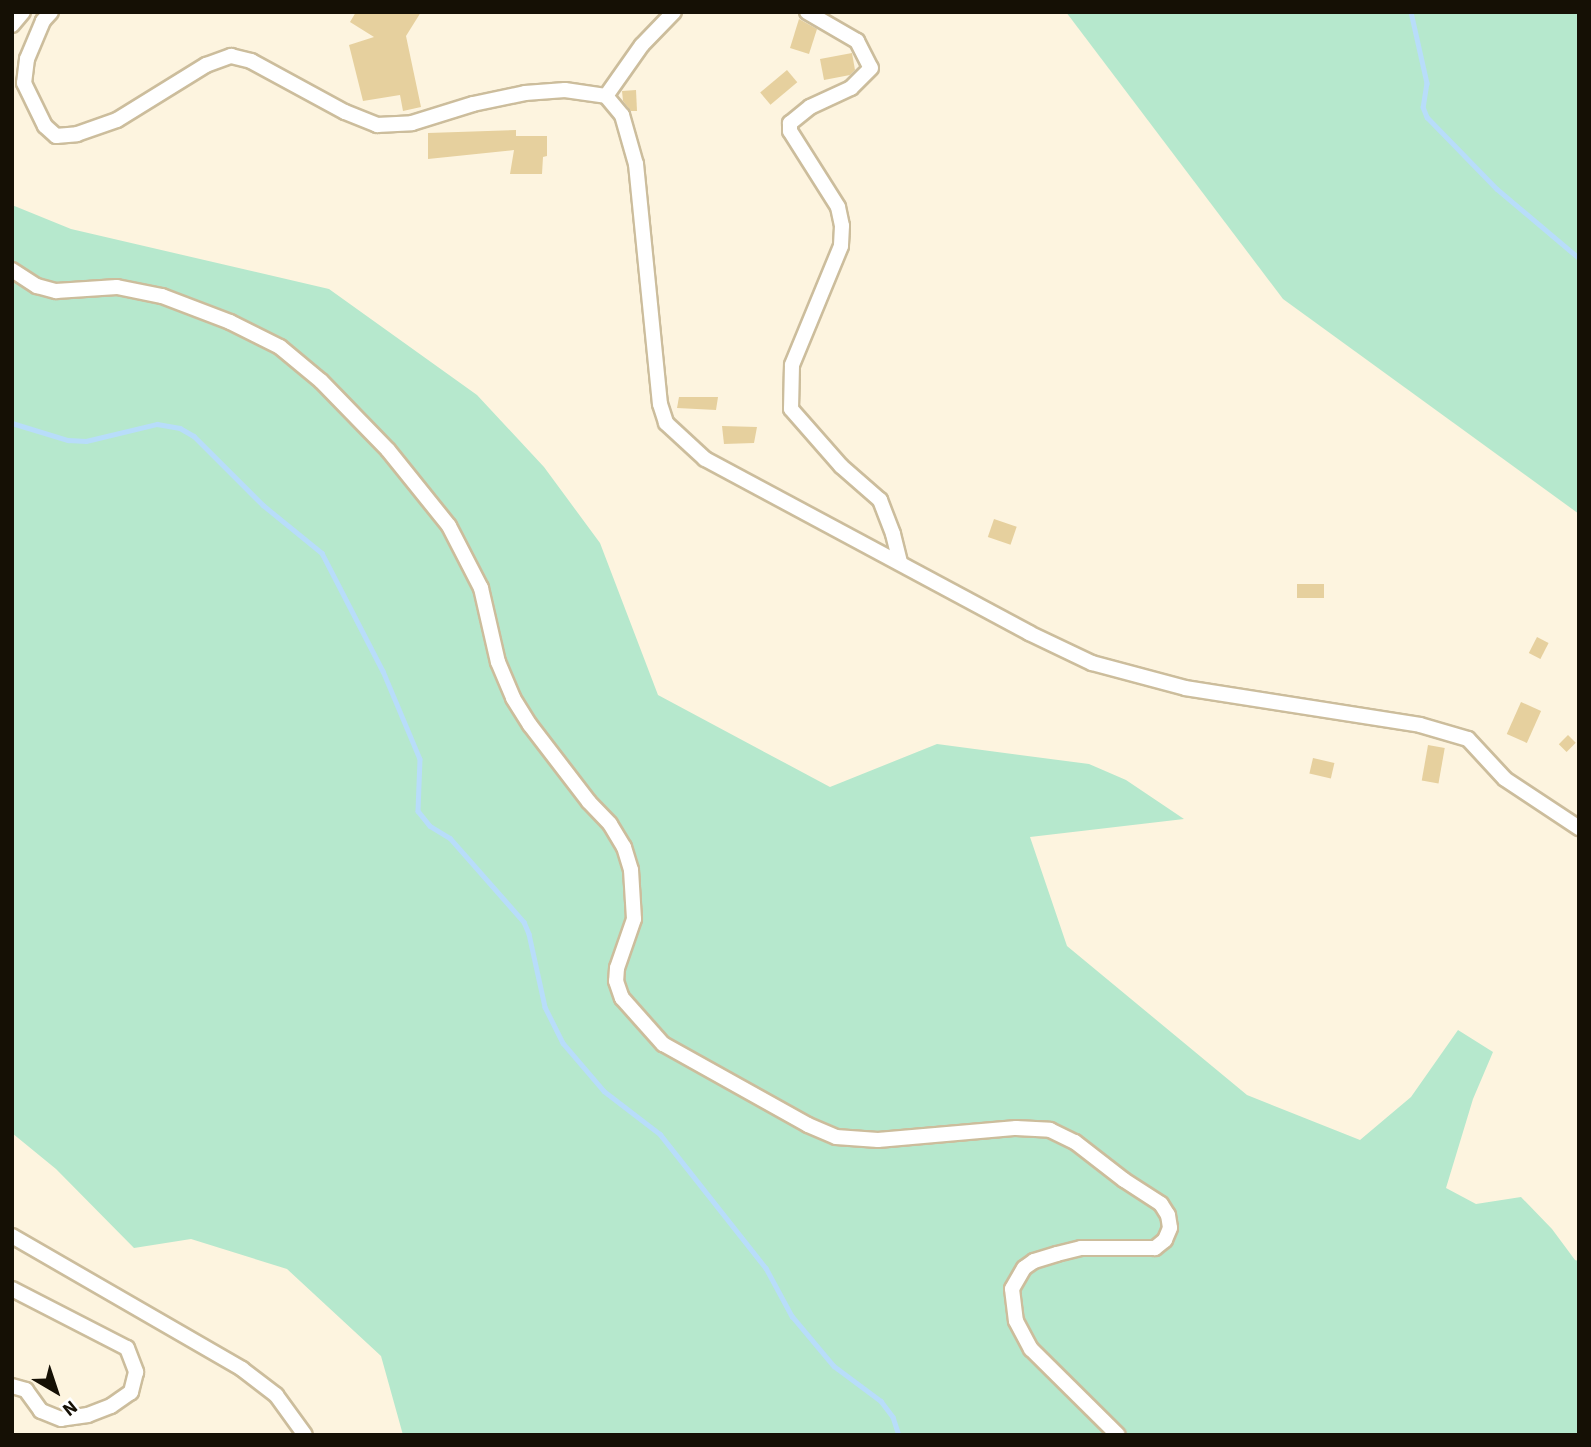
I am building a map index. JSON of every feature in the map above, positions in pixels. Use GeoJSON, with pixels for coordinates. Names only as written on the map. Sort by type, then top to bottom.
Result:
{"type":"FeatureCollection","features":[{"type":"Feature","properties":{"kind":"street"},"geometry":{"type":"LineString","coordinates":[[12,25],[23,12]]}},
{"type":"Feature","properties":{"kind":"street"},"geometry":{"type":"LineString","coordinates":[[51,12],[43,21],[27,59],[24,83],[45,126],[56,136],[77,134],[117,120],[206,65],[231,56],[251,61],[345,112],[377,125],[412,123],[473,104],[525,93],[565,90],[607,96],[622,115],[636,164],[660,404],[666,423],[705,459],[1029,633],[1093,663],[1185,688],[1448,731],[1468,739],[1505,779],[1579,828]]}},
{"type":"Feature","properties":{"kind":"street"},"geometry":{"type":"LineString","coordinates":[[607,96],[642,45],[674,12]]}},
{"type":"Feature","properties":{"kind":"street"},"geometry":{"type":"LineString","coordinates":[[807,12],[858,41],[871,68],[851,88],[810,107],[790,123],[790,131],[838,207],[842,226],[841,246],[792,365],[791,409],[833,458],[880,500],[900,562]]}},
{"type":"Feature","properties":{"kind":"street"},"geometry":{"type":"LineString","coordinates":[[12,270],[37,286],[56,291],[117,287],[163,296],[230,322],[280,347],[321,381],[388,450],[455,536],[481,589],[498,662],[513,698],[530,725],[589,802],[610,824],[624,847],[631,870],[634,919],[619,960],[616,981],[622,998],[663,1044],[808,1125],[836,1137],[878,1140],[1016,1128],[1050,1130],[1076,1142],[1124,1180],[1161,1204],[1168,1215],[1170,1228],[1165,1240],[1154,1248],[1081,1248],[1057,1254],[1034,1261],[1024,1268],[1012,1289],[1016,1321],[1031,1349],[1118,1435]]}},
{"type":"Feature","properties":{"kind":"street"},"geometry":{"type":"LineString","coordinates":[[15,1242],[242,1369],[276,1395],[305,1435]]}},
{"type":"Feature","properties":{"kind":"street"},"geometry":{"type":"LineString","coordinates":[[12,1289],[127,1348],[136,1372],[131,1392],[111,1406],[88,1415],[61,1419],[41,1411],[26,1390],[12,1387]]}},
{"type":"Feature","properties":{"kind":"green space"},"geometry":{"type":"Polygon","coordinates":[[[1066,12],[1579,12],[1579,514],[1283,299],[1066,12]]]}},
{"type":"Feature","properties":{"kind":"green space"},"geometry":{"type":"Polygon","coordinates":[[[12,205],[71,229],[329,289],[477,395],[544,467],[600,543],[658,695],[830,787],[937,744],[1089,764],[1126,780],[1184,819],[1030,837],[1067,946],[1247,1095],[1360,1140],[1411,1097],[1458,1030],[1493,1052],[1473,1099],[1446,1188],[1476,1204],[1521,1197],[1552,1229],[1575,1260],[1579,1261],[1579,1435],[403,1435],[381,1356],[287,1269],[191,1239],[134,1248],[56,1169],[12,1133],[12,205]]]}},
{"type":"Feature","properties":{"kind":"building"},"geometry":{"type":"Polygon","coordinates":[[[356,12],[421,12],[406,36],[421,107],[403,111],[400,95],[363,101],[349,45],[374,37],[350,22],[356,12]]]}},
{"type":"Feature","properties":{"kind":"building"},"geometry":{"type":"Polygon","coordinates":[[[799,19],[817,29],[809,54],[790,48],[799,19]]]}},
{"type":"Feature","properties":{"kind":"building"},"geometry":{"type":"Polygon","coordinates":[[[852,53],[855,70],[850,75],[824,80],[820,59],[852,53]]]}},
{"type":"Feature","properties":{"kind":"building"},"geometry":{"type":"Polygon","coordinates":[[[787,70],[797,82],[770,105],[760,92],[787,70]]]}},
{"type":"Feature","properties":{"kind":"building"},"geometry":{"type":"Polygon","coordinates":[[[636,90],[637,111],[631,111],[623,101],[622,91],[636,90]]]}},
{"type":"Feature","properties":{"kind":"building"},"geometry":{"type":"Polygon","coordinates":[[[516,130],[516,136],[547,136],[547,156],[543,157],[542,174],[510,174],[514,150],[428,159],[428,133],[516,130]]]}},
{"type":"Feature","properties":{"kind":"building"},"geometry":{"type":"Polygon","coordinates":[[[679,397],[718,397],[716,410],[677,408],[679,397]]]}},
{"type":"Feature","properties":{"kind":"building"},"geometry":{"type":"Polygon","coordinates":[[[722,426],[757,427],[754,443],[724,444],[722,426]]]}},
{"type":"Feature","properties":{"kind":"building"},"geometry":{"type":"Polygon","coordinates":[[[994,519],[1017,527],[1011,545],[988,537],[994,519]]]}},
{"type":"Feature","properties":{"kind":"building"},"geometry":{"type":"Polygon","coordinates":[[[1297,584],[1324,584],[1324,598],[1297,598],[1297,584]]]}},
{"type":"Feature","properties":{"kind":"building"},"geometry":{"type":"Polygon","coordinates":[[[1537,637],[1549,643],[1540,659],[1529,653],[1537,637]]]}},
{"type":"Feature","properties":{"kind":"building"},"geometry":{"type":"Polygon","coordinates":[[[1521,702],[1541,711],[1527,743],[1507,734],[1521,702]]]}},
{"type":"Feature","properties":{"kind":"building"},"geometry":{"type":"Polygon","coordinates":[[[1568,735],[1576,743],[1567,752],[1559,744],[1568,735]]]}},
{"type":"Feature","properties":{"kind":"building"},"geometry":{"type":"Polygon","coordinates":[[[1428,745],[1445,748],[1438,783],[1422,780],[1428,745]]]}},
{"type":"Feature","properties":{"kind":"building"},"geometry":{"type":"Polygon","coordinates":[[[1313,758],[1334,763],[1331,779],[1309,774],[1313,758]]]}},
{"type":"Feature","properties":{"kind":"waterway"},"geometry":{"type":"LineString","coordinates":[[1411,12],[1427,83],[1423,107],[1427,117],[1497,189],[1579,258]]}},
{"type":"Feature","properties":{"kind":"waterway"},"geometry":{"type":"LineString","coordinates":[[12,423],[68,440],[86,441],[157,424],[180,428],[194,436],[263,505],[322,553],[383,671],[420,759],[418,811],[430,826],[450,838],[524,922],[545,1007],[563,1043],[604,1091],[660,1134],[766,1268],[792,1316],[834,1366],[881,1401],[893,1417],[899,1435]]}}]}
